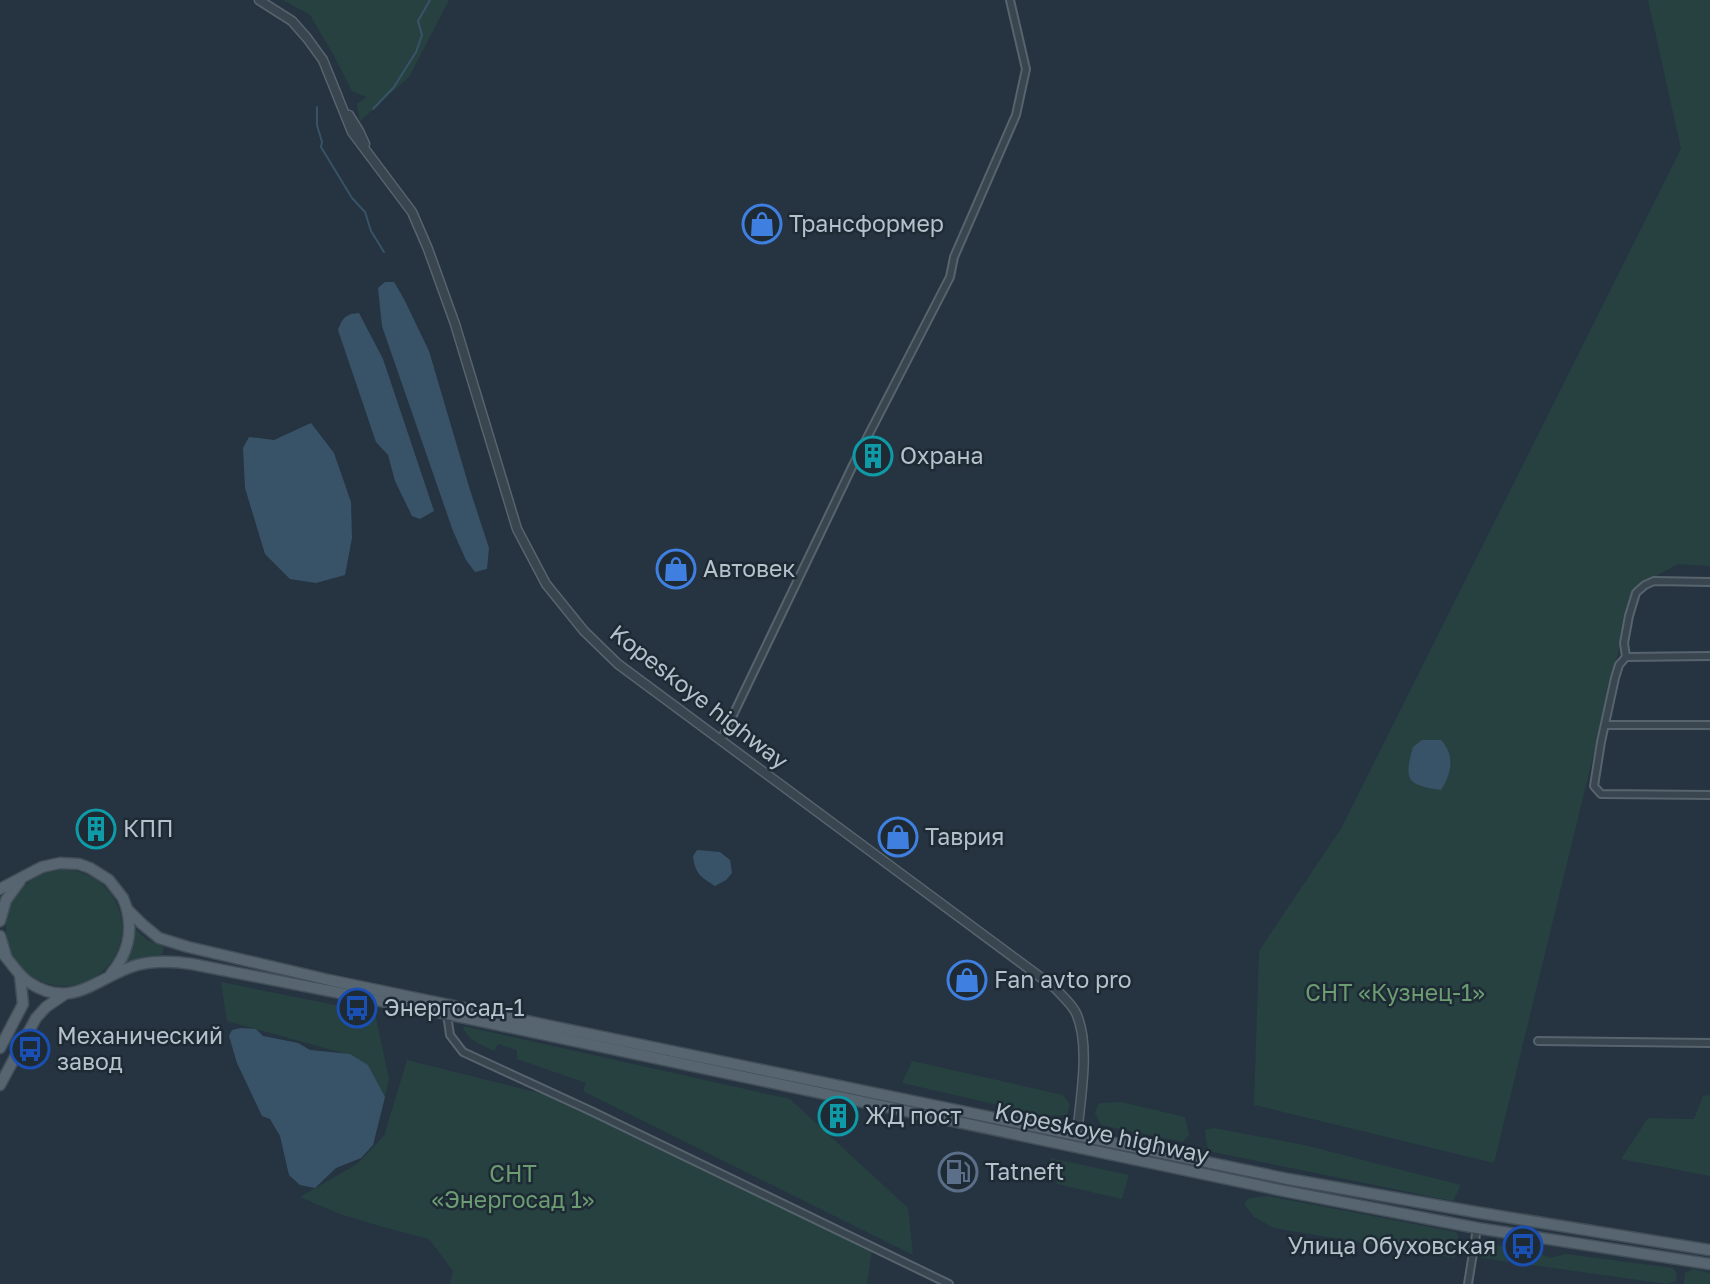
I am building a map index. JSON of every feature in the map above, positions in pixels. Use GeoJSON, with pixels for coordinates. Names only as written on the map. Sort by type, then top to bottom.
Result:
{"type":"FeatureCollection","features":[{"type":"Feature","properties":{"kind":"main road","name":"Kopeskoye highway"},"geometry":{"type":"LineString","coordinates":[[0,889],[42,867],[60,863],[79,864],[109,880],[123,898],[127,909],[159,938],[188,947],[329,980],[1288,1179],[1710,1250]]}},
{"type":"Feature","properties":{"kind":"main road"},"geometry":{"type":"LineString","coordinates":[[0,920],[2,909],[11,892],[32,872]]}},
{"type":"Feature","properties":{"kind":"main road"},"geometry":{"type":"LineString","coordinates":[[106,979],[119,965],[127,947],[130,928],[127,909]]}},
{"type":"Feature","properties":{"kind":"main road"},"geometry":{"type":"LineString","coordinates":[[0,936],[3,954],[20,975],[36,987],[65,993]]}},
{"type":"Feature","properties":{"kind":"main road","name":"Kopeskoye highway"},"geometry":{"type":"LineString","coordinates":[[65,993],[87,989],[125,969],[149,962],[179,962],[447,1014],[1284,1191],[1477,1228],[1710,1264]]}},
{"type":"Feature","properties":{"kind":"main road"},"geometry":{"type":"LineString","coordinates":[[0,1048],[23,1004],[20,975]]}},
{"type":"Feature","properties":{"kind":"main road"},"geometry":{"type":"LineString","coordinates":[[0,1085],[41,1011],[65,993]]}},
{"type":"Feature","properties":{"kind":"main road"},"geometry":{"type":"LineString","coordinates":[[1074,1146],[1077,1135]]}},
{"type":"Feature","properties":{"kind":"main road"},"geometry":{"type":"LineString","coordinates":[[1477,1228],[1481,1213]]}},
{"type":"Feature","properties":{"kind":"street","name":"Kopeskoye highway"},"geometry":{"type":"LineString","coordinates":[[259,0],[292,21],[323,60],[352,132],[412,212],[455,324],[517,528],[546,584],[584,631],[618,664],[1055,988],[1076,1011],[1082,1034],[1083,1068],[1077,1135]]}},
{"type":"Feature","properties":{"kind":"street"},"geometry":{"type":"LineString","coordinates":[[721,740],[854,463],[950,277],[954,257],[1016,115],[1026,69],[1010,0]]}},
{"type":"Feature","properties":{"kind":"street"},"geometry":{"type":"LineString","coordinates":[[1626,657],[1624,643],[1636,593],[1654,580],[1710,582]]}},
{"type":"Feature","properties":{"kind":"street"},"geometry":{"type":"LineString","coordinates":[[1710,656],[1626,657],[1619,665],[1594,786],[1601,794],[1710,795]]}},
{"type":"Feature","properties":{"kind":"street"},"geometry":{"type":"LineString","coordinates":[[1606,724],[1710,725]]}},
{"type":"Feature","properties":{"kind":"street"},"geometry":{"type":"LineString","coordinates":[[447,1014],[450,1035],[463,1052],[949,1284]]}},
{"type":"Feature","properties":{"kind":"street"},"geometry":{"type":"LineString","coordinates":[[1538,1041],[1710,1042]]}},
{"type":"Feature","properties":{"kind":"street"},"geometry":{"type":"LineString","coordinates":[[1468,1284],[1477,1228]]}},
{"type":"Feature","properties":{"kind":"green space"},"geometry":{"type":"Polygon","coordinates":[[[283,0],[449,0],[409,77],[360,121],[357,104],[367,97],[352,91],[310,15],[283,0]]]}},
{"type":"Feature","properties":{"kind":"green space","name":"СНТ «Кузнец-1»"},"geometry":{"type":"Polygon","coordinates":[[[1648,0],[1710,0],[1710,566],[1678,564],[1634,588],[1494,1163],[1254,1105],[1259,951],[1342,827],[1681,149],[1648,0]]]}},
{"type":"Feature","properties":{"kind":"green space"},"geometry":{"type":"Polygon","coordinates":[[[64,870],[86,874],[105,887],[118,906],[122,928],[118,950],[105,969],[86,982],[64,986],[42,982],[23,969],[10,950],[6,928],[10,906],[23,887],[42,874],[64,870]]]}},
{"type":"Feature","properties":{"kind":"green space"},"geometry":{"type":"Polygon","coordinates":[[[133,927],[147,940],[164,947],[162,955],[125,963],[132,947],[133,927]]]}},
{"type":"Feature","properties":{"kind":"green space"},"geometry":{"type":"Polygon","coordinates":[[[221,982],[375,1013],[389,1079],[385,1097],[368,1065],[350,1055],[227,1021],[221,982]]]}},
{"type":"Feature","properties":{"kind":"green space"},"geometry":{"type":"Polygon","coordinates":[[[463,1026],[790,1099],[908,1208],[913,1255],[583,1091],[586,1083],[517,1059],[517,1050],[498,1044],[494,1051],[480,1044],[468,1035],[463,1026]]]}},
{"type":"Feature","properties":{"kind":"green space","name":"СНТ «Энергосад 1»"},"geometry":{"type":"Polygon","coordinates":[[[407,1060],[559,1098],[872,1251],[867,1284],[450,1284],[453,1271],[429,1239],[340,1214],[300,1197],[357,1164],[384,1136],[407,1060]]]}},
{"type":"Feature","properties":{"kind":"green space"},"geometry":{"type":"Polygon","coordinates":[[[912,1061],[1063,1095],[1070,1104],[1067,1115],[1046,1116],[902,1083],[912,1061]]]}},
{"type":"Feature","properties":{"kind":"green space"},"geometry":{"type":"Polygon","coordinates":[[[1710,1095],[1710,1176],[1621,1159],[1648,1118],[1694,1119],[1703,1096],[1710,1095]]]}},
{"type":"Feature","properties":{"kind":"green space"},"geometry":{"type":"Polygon","coordinates":[[[1121,1102],[1185,1117],[1189,1135],[1183,1142],[1101,1125],[1095,1113],[1099,1103],[1121,1102]]]}},
{"type":"Feature","properties":{"kind":"green space"},"geometry":{"type":"Polygon","coordinates":[[[1214,1128],[1304,1145],[1461,1185],[1453,1201],[1208,1151],[1205,1130],[1214,1128]]]}},
{"type":"Feature","properties":{"kind":"green space"},"geometry":{"type":"Polygon","coordinates":[[[1050,1158],[1129,1175],[1122,1199],[1057,1184],[1050,1158]]]}},
{"type":"Feature","properties":{"kind":"green space"},"geometry":{"type":"Polygon","coordinates":[[[1268,1196],[1456,1232],[1463,1246],[1454,1258],[1274,1228],[1254,1217],[1244,1204],[1249,1198],[1268,1196]]]}},
{"type":"Feature","properties":{"kind":"green space"},"geometry":{"type":"Polygon","coordinates":[[[1486,1243],[1539,1253],[1550,1258],[1566,1254],[1673,1268],[1677,1274],[1676,1281],[1667,1284],[1482,1258],[1479,1252],[1486,1243]]]}},
{"type":"Feature","properties":{"kind":"green space"},"geometry":{"type":"Polygon","coordinates":[[[1694,1269],[1710,1273],[1710,1284],[1684,1284],[1685,1273],[1694,1269]]]}},
{"type":"Feature","properties":{"kind":"water"},"geometry":{"type":"Polygon","coordinates":[[[385,282],[394,282],[429,351],[489,548],[487,569],[475,572],[466,560],[453,531],[382,326],[378,288],[385,282]]]}},
{"type":"Feature","properties":{"kind":"water"},"geometry":{"type":"Polygon","coordinates":[[[359,313],[383,359],[434,511],[420,519],[412,516],[395,481],[388,455],[376,442],[338,330],[346,317],[359,313]]]}},
{"type":"Feature","properties":{"kind":"water"},"geometry":{"type":"Polygon","coordinates":[[[311,423],[334,453],[351,502],[352,538],[345,575],[316,583],[290,579],[265,554],[245,488],[243,448],[249,437],[274,440],[311,423]]]}},
{"type":"Feature","properties":{"kind":"water"},"geometry":{"type":"Polygon","coordinates":[[[1422,740],[1441,740],[1448,752],[1450,771],[1441,790],[1414,783],[1409,774],[1413,747],[1422,740]]]}},
{"type":"Feature","properties":{"kind":"water"},"geometry":{"type":"Polygon","coordinates":[[[697,850],[720,852],[730,860],[732,873],[715,886],[710,883],[695,867],[693,856],[697,850]]]}},
{"type":"Feature","properties":{"kind":"water"},"geometry":{"type":"Polygon","coordinates":[[[256,1029],[263,1036],[298,1043],[310,1050],[350,1054],[368,1065],[385,1097],[373,1145],[361,1158],[336,1168],[315,1188],[300,1185],[289,1175],[280,1136],[270,1119],[262,1116],[237,1063],[229,1036],[232,1030],[256,1029]]]}},
{"type":"Feature","properties":{"kind":"waterway"},"geometry":{"type":"LineString","coordinates":[[373,109],[394,87],[416,52],[422,35],[418,21],[430,0]]}},
{"type":"Feature","properties":{"kind":"waterway"},"geometry":{"type":"LineString","coordinates":[[317,107],[321,147],[352,198],[365,212],[371,231],[384,252]]}},
{"type":"Feature","properties":{"kind":"place","name":"Трансформер"},"geometry":{"type":"Point","coordinates":[762,224]}},
{"type":"Feature","properties":{"kind":"place","name":"Охрана"},"geometry":{"type":"Point","coordinates":[873,456]}},
{"type":"Feature","properties":{"kind":"place","name":"Автовек"},"geometry":{"type":"Point","coordinates":[676,569]}},
{"type":"Feature","properties":{"kind":"place","name":"КПП"},"geometry":{"type":"Point","coordinates":[96,829]}},
{"type":"Feature","properties":{"kind":"place","name":"Таврия"},"geometry":{"type":"Point","coordinates":[898,837]}},
{"type":"Feature","properties":{"kind":"place","name":"Fan avto pro"},"geometry":{"type":"Point","coordinates":[967,980]}},
{"type":"Feature","properties":{"kind":"place","name":"Энергосад-1"},"geometry":{"type":"Point","coordinates":[357,1008]}},
{"type":"Feature","properties":{"kind":"place","name":"Механический завод"},"geometry":{"type":"Point","coordinates":[30,1049]}},
{"type":"Feature","properties":{"kind":"place","name":"ЖД пост"},"geometry":{"type":"Point","coordinates":[838,1116]}},
{"type":"Feature","properties":{"kind":"place","name":"Tatneft"},"geometry":{"type":"Point","coordinates":[958,1172]}},
{"type":"Feature","properties":{"kind":"place","name":"Улица Обуховская"},"geometry":{"type":"Point","coordinates":[1523,1246]}}]}
